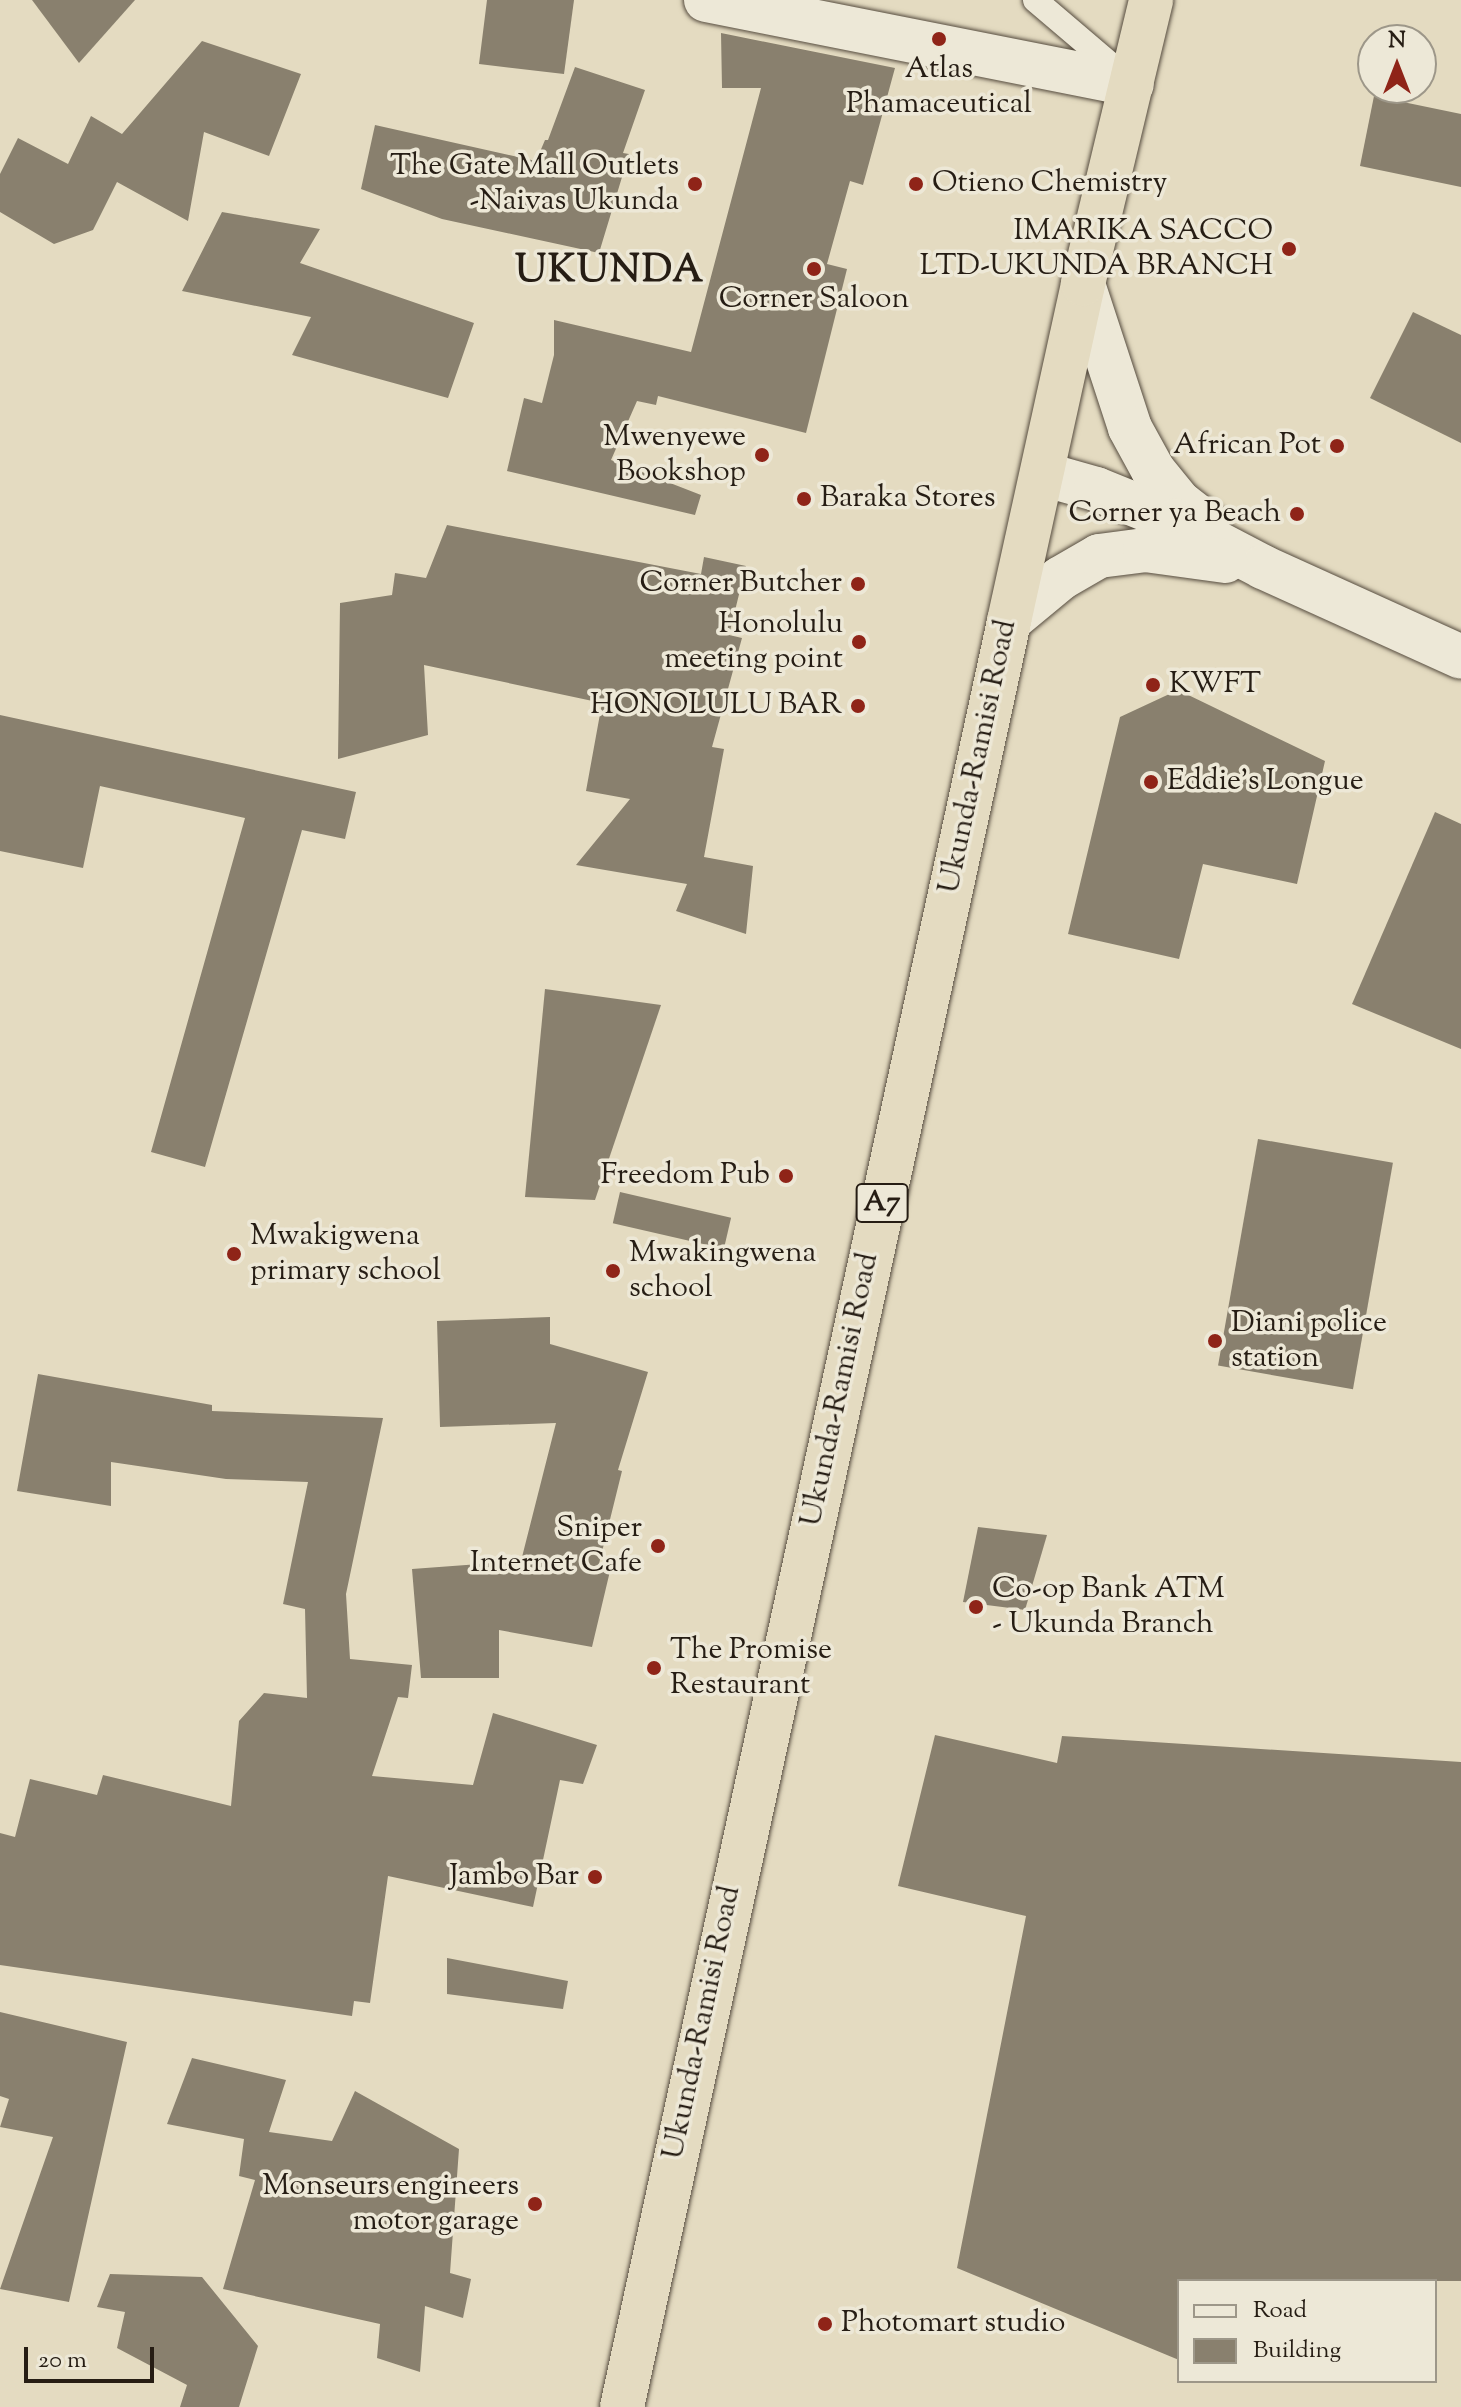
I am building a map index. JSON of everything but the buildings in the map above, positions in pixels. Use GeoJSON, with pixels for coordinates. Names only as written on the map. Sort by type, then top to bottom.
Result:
{"type":"FeatureCollection","features":[{"type":"Feature","properties":{"kind":"highway","name":"Ukunda-Ramisi Road"},"geometry":{"type":"LineString","coordinates":[[622,2407],[1083,284],[1151,0]]}},
{"type":"Feature","properties":{"kind":"main road"},"geometry":{"type":"LineString","coordinates":[[706,0],[1132,84]]}},
{"type":"Feature","properties":{"kind":"main road"},"geometry":{"type":"LineString","coordinates":[[1083,284],[1130,428],[1153,470],[1179,502],[1263,567]]}},
{"type":"Feature","properties":{"kind":"main road"},"geometry":{"type":"LineString","coordinates":[[1043,474],[1096,489],[1175,521],[1263,567],[1461,657]]}},
{"type":"Feature","properties":{"kind":"main road"},"geometry":{"type":"LineString","coordinates":[[1009,621],[1061,578],[1099,556],[1145,550],[1263,567]]}},
{"type":"Feature","properties":{"kind":"lane"},"geometry":{"type":"LineString","coordinates":[[1035,0],[1132,84]]}},
{"type":"Feature","properties":{"kind":"place","name":"Atlas Phamaceutical"},"geometry":{"type":"Point","coordinates":[939,39]}},
{"type":"Feature","properties":{"kind":"place","name":"The Gate Mall Outlets -Naivas Ukunda"},"geometry":{"type":"Point","coordinates":[695,184]}},
{"type":"Feature","properties":{"kind":"place","name":"Otieno Chemistry"},"geometry":{"type":"Point","coordinates":[916,184]}},
{"type":"Feature","properties":{"kind":"place","name":"IMARIKA SACCO LTD-UKUNDA BRANCH"},"geometry":{"type":"Point","coordinates":[1289,249]}},
{"type":"Feature","properties":{"kind":"place","name":"Corner Saloon"},"geometry":{"type":"Point","coordinates":[814,269]}},
{"type":"Feature","properties":{"kind":"place","name":"African Pot"},"geometry":{"type":"Point","coordinates":[1337,446]}},
{"type":"Feature","properties":{"kind":"place","name":"Mwenyewe Bookshop"},"geometry":{"type":"Point","coordinates":[762,455]}},
{"type":"Feature","properties":{"kind":"place","name":"Baraka Stores"},"geometry":{"type":"Point","coordinates":[804,499]}},
{"type":"Feature","properties":{"kind":"place","name":"Corner ya Beach"},"geometry":{"type":"Point","coordinates":[1297,514]}},
{"type":"Feature","properties":{"kind":"place","name":"Corner Butcher"},"geometry":{"type":"Point","coordinates":[858,584]}},
{"type":"Feature","properties":{"kind":"place","name":"Honolulu meeting point"},"geometry":{"type":"Point","coordinates":[859,642]}},
{"type":"Feature","properties":{"kind":"place","name":"KWFT"},"geometry":{"type":"Point","coordinates":[1153,685]}},
{"type":"Feature","properties":{"kind":"place","name":"HONOLULU BAR"},"geometry":{"type":"Point","coordinates":[858,706]}},
{"type":"Feature","properties":{"kind":"place","name":"Eddie's Longue"},"geometry":{"type":"Point","coordinates":[1151,782]}},
{"type":"Feature","properties":{"kind":"place","name":"Freedom Pub"},"geometry":{"type":"Point","coordinates":[786,1176]}},
{"type":"Feature","properties":{"kind":"place","name":"Mwakigwena primary school"},"geometry":{"type":"Point","coordinates":[234,1254]}},
{"type":"Feature","properties":{"kind":"place","name":"Mwakingwena school"},"geometry":{"type":"Point","coordinates":[613,1271]}},
{"type":"Feature","properties":{"kind":"place","name":"Diani police station"},"geometry":{"type":"Point","coordinates":[1215,1341]}},
{"type":"Feature","properties":{"kind":"place","name":"Sniper Internet Cafe"},"geometry":{"type":"Point","coordinates":[658,1546]}},
{"type":"Feature","properties":{"kind":"place","name":"Co-op Bank ATM - Ukunda Branch"},"geometry":{"type":"Point","coordinates":[976,1607]}},
{"type":"Feature","properties":{"kind":"place","name":"The Promise Restaurant"},"geometry":{"type":"Point","coordinates":[654,1668]}},
{"type":"Feature","properties":{"kind":"place","name":"Jambo Bar"},"geometry":{"type":"Point","coordinates":[595,1877]}},
{"type":"Feature","properties":{"kind":"place","name":"Monseurs engineers motor garage"},"geometry":{"type":"Point","coordinates":[535,2204]}},
{"type":"Feature","properties":{"kind":"place","name":"Photomart studio"},"geometry":{"type":"Point","coordinates":[825,2324]}},
{"type":"Feature","properties":{"kind":"district","name":"UKUNDA"},"geometry":{"type":"Point","coordinates":[610,273]}}]}
